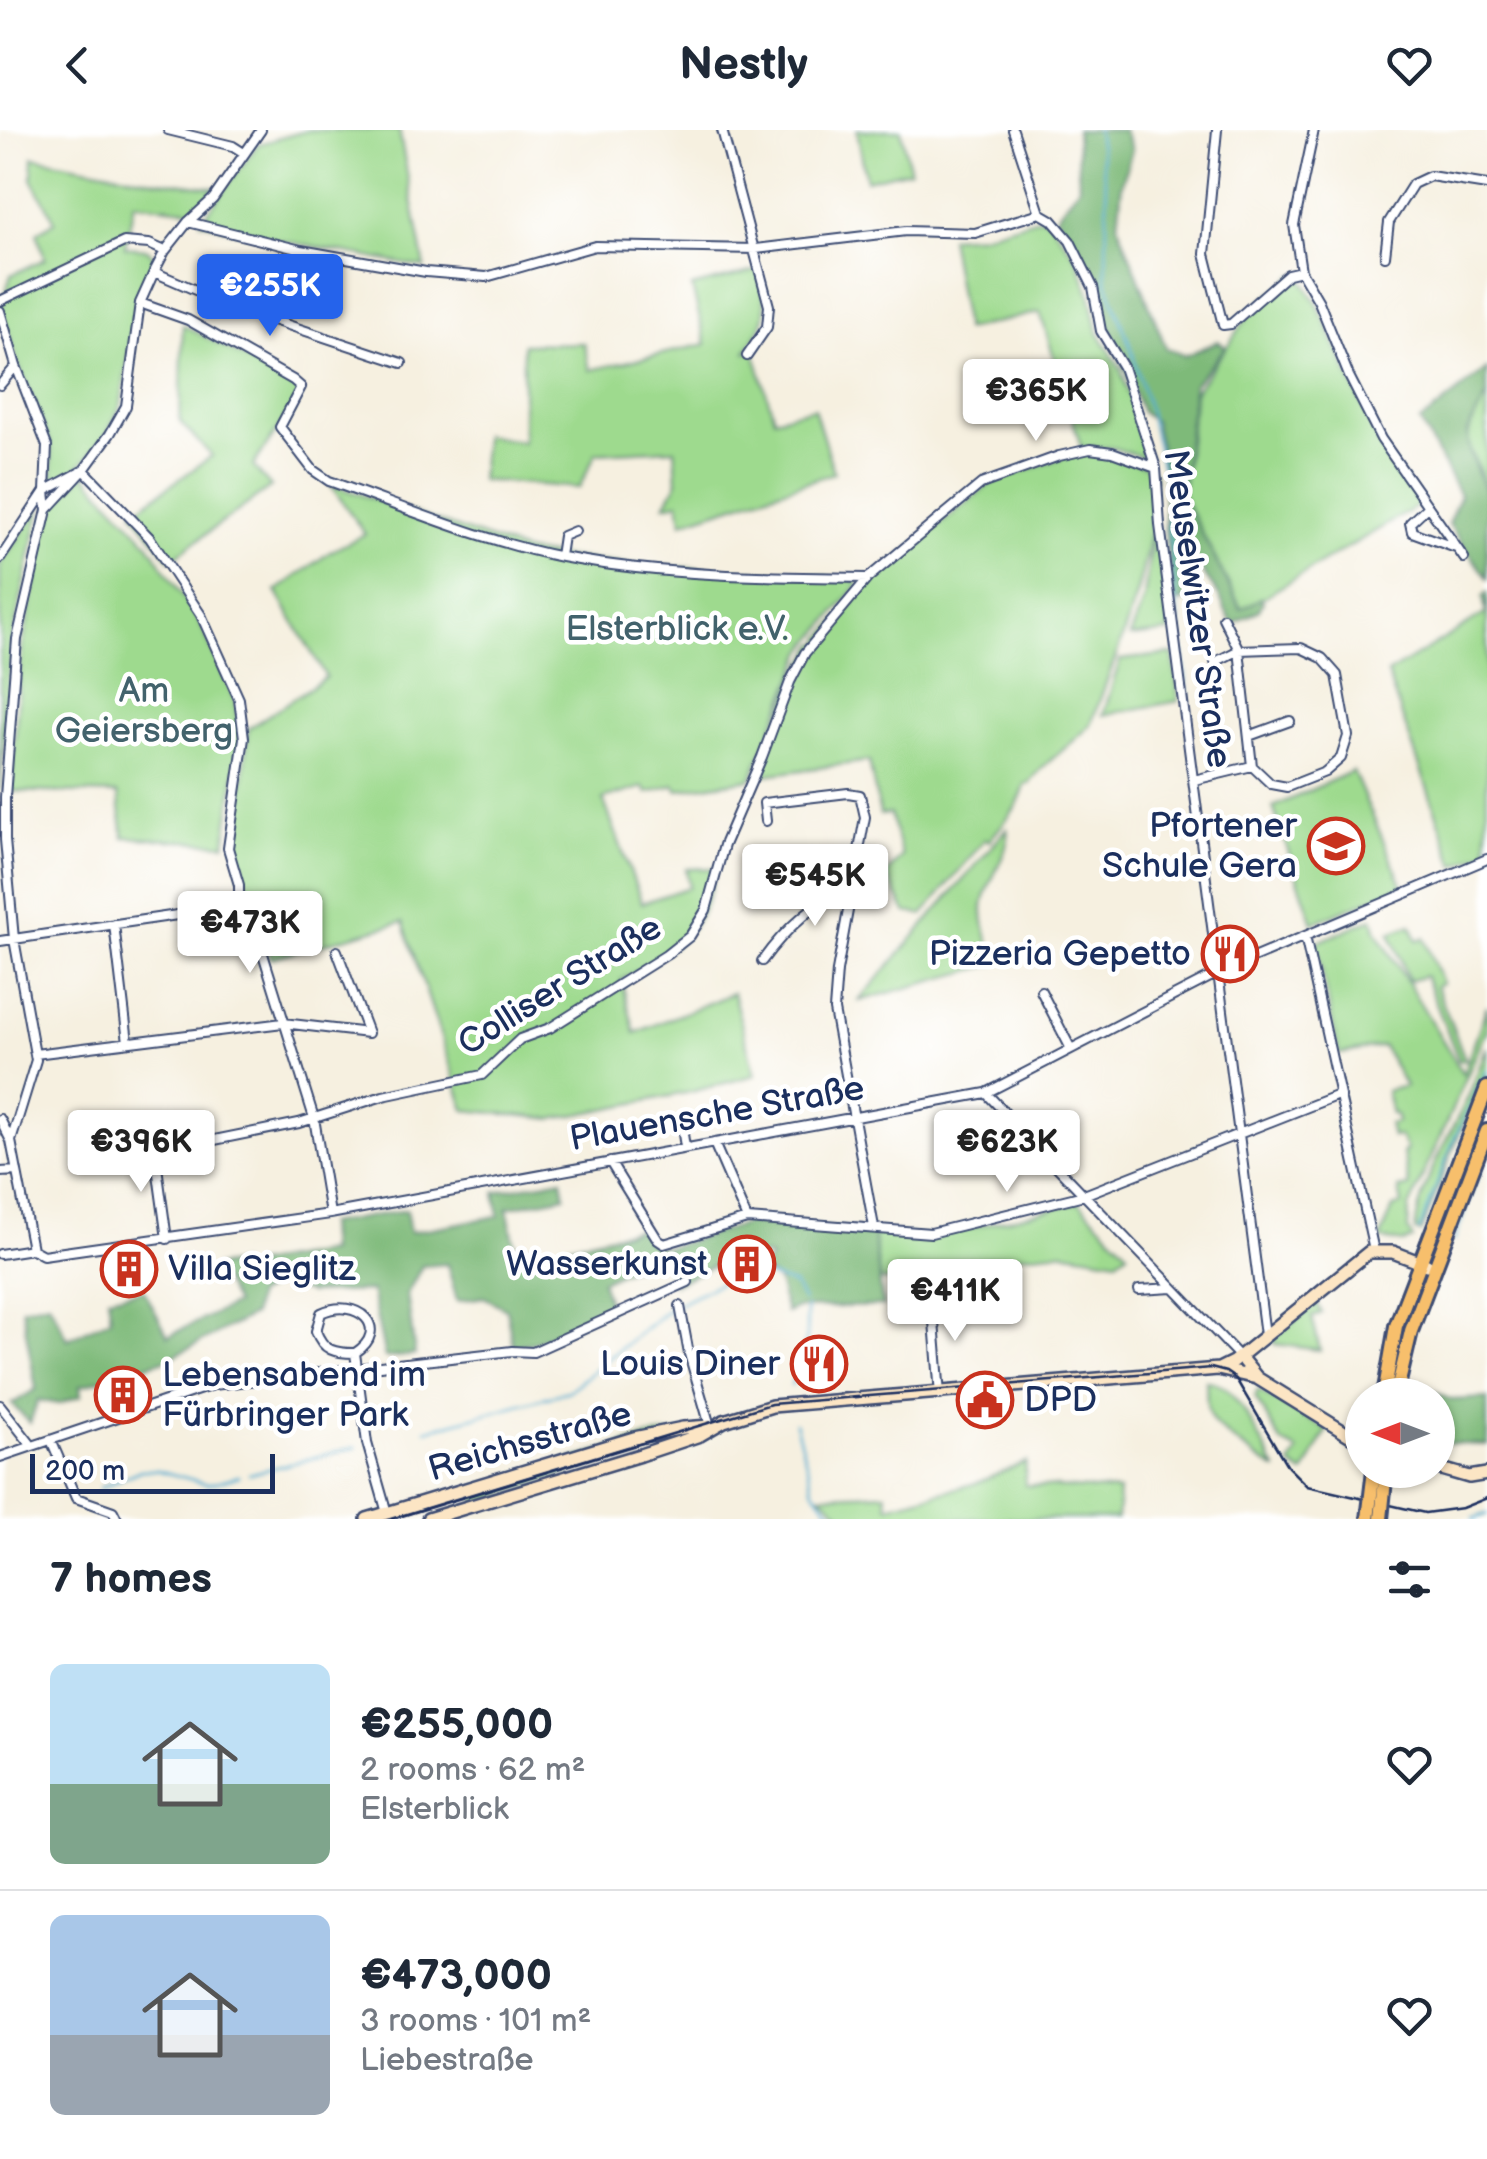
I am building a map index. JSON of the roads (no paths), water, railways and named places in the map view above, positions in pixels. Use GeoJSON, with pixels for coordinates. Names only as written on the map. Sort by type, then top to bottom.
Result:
{"type":"FeatureCollection","features":[{"type":"Feature","properties":{"kind":"main road"},"geometry":{"type":"LineString","coordinates":[[1395,1378],[1396,1326],[1487,1088]]}},
{"type":"Feature","properties":{"kind":"main road"},"geometry":{"type":"LineString","coordinates":[[1391,1378],[1487,1130]]}},
{"type":"Feature","properties":{"kind":"main road"},"geometry":{"type":"LineString","coordinates":[[1218,1369],[1240,1357],[1374,1251],[1393,1252],[1435,1269]]}},
{"type":"Feature","properties":{"kind":"main road"},"geometry":{"type":"LineString","coordinates":[[1257,1378],[1252,1363],[1255,1350],[1266,1335]]}},
{"type":"Feature","properties":{"kind":"main road"},"geometry":{"type":"LineString","coordinates":[[1240,1357],[1257,1378]]}},
{"type":"Feature","properties":{"kind":"main road"},"geometry":{"type":"LineString","coordinates":[[1218,1369],[1257,1378],[1345,1432]]}},
{"type":"Feature","properties":{"kind":"main road","name":"Reichsstraße"},"geometry":{"type":"LineString","coordinates":[[367,1519],[388,1516],[634,1438],[710,1426],[772,1406],[1218,1369]]}},
{"type":"Feature","properties":{"kind":"main road","name":"Reichsstraße"},"geometry":{"type":"LineString","coordinates":[[428,1519],[640,1455],[700,1434],[710,1426]]}},
{"type":"Feature","properties":{"kind":"main road"},"geometry":{"type":"LineString","coordinates":[[1455,1473],[1470,1477],[1484,1475]]}},
{"type":"Feature","properties":{"kind":"main road"},"geometry":{"type":"LineString","coordinates":[[1368,1519],[1372,1488]]}},
{"type":"Feature","properties":{"kind":"main road"},"geometry":{"type":"LineString","coordinates":[[1381,1519],[1384,1488]]}},
{"type":"Feature","properties":{"kind":"street"},"geometry":{"type":"LineString","coordinates":[[168,130],[233,146],[244,153]]}},
{"type":"Feature","properties":{"kind":"street"},"geometry":{"type":"LineString","coordinates":[[48,510],[84,470],[126,406],[140,303],[166,250],[213,199],[260,130]]}},
{"type":"Feature","properties":{"kind":"street"},"geometry":{"type":"LineString","coordinates":[[722,130],[769,306],[767,328],[747,356]]}},
{"type":"Feature","properties":{"kind":"street","name":"Meuselwitzer Straße"},"geometry":{"type":"LineString","coordinates":[[1013,130],[1040,213],[1052,220],[1070,241],[1088,275],[1101,331],[1123,366],[1156,468],[1160,526],[1266,1335]]}},
{"type":"Feature","properties":{"kind":"street"},"geometry":{"type":"LineString","coordinates":[[1217,130],[1205,254],[1224,325],[1231,324],[1288,274],[1301,271]]}},
{"type":"Feature","properties":{"kind":"street"},"geometry":{"type":"LineString","coordinates":[[1314,130],[1294,225],[1301,271],[1320,302],[1381,439],[1464,558]]}},
{"type":"Feature","properties":{"kind":"street"},"geometry":{"type":"LineString","coordinates":[[1385,256],[1389,222],[1413,184],[1430,176],[1487,185]]}},
{"type":"Feature","properties":{"kind":"street"},"geometry":{"type":"LineString","coordinates":[[188,222],[301,250],[458,276],[486,277],[596,246],[756,249],[906,230],[974,233],[1040,213]]}},
{"type":"Feature","properties":{"kind":"street"},"geometry":{"type":"LineString","coordinates":[[0,302],[124,242],[166,250]]}},
{"type":"Feature","properties":{"kind":"street"},"geometry":{"type":"LineString","coordinates":[[154,272],[237,308],[402,363]]}},
{"type":"Feature","properties":{"kind":"street"},"geometry":{"type":"LineString","coordinates":[[140,303],[188,320],[294,380],[301,388],[280,427],[313,470],[329,481],[496,541],[560,556],[621,566],[868,578]]}},
{"type":"Feature","properties":{"kind":"street"},"geometry":{"type":"LineString","coordinates":[[0,311],[16,366],[48,446],[48,510],[17,639],[4,840],[14,939],[35,1054],[11,1141]]}},
{"type":"Feature","properties":{"kind":"street"},"geometry":{"type":"LineString","coordinates":[[0,385],[16,366]]}},
{"type":"Feature","properties":{"kind":"street","name":"Colliser Straße"},"geometry":{"type":"LineString","coordinates":[[168,1238],[155,1152],[314,1118],[383,1096],[482,1075],[520,1038],[550,1028],[598,1000],[690,936],[714,892],[724,845],[805,653],[868,578],[982,484],[1090,449],[1112,452],[1156,468]]}},
{"type":"Feature","properties":{"kind":"street"},"geometry":{"type":"LineString","coordinates":[[0,559],[45,491],[84,470]]}},
{"type":"Feature","properties":{"kind":"street"},"geometry":{"type":"LineString","coordinates":[[84,470],[150,538],[201,615],[239,699],[244,738],[228,848],[239,906]]}},
{"type":"Feature","properties":{"kind":"street"},"geometry":{"type":"LineString","coordinates":[[1428,507],[1410,523],[1412,532],[1456,548]]}},
{"type":"Feature","properties":{"kind":"street"},"geometry":{"type":"LineString","coordinates":[[560,556],[563,536],[575,531]]}},
{"type":"Feature","properties":{"kind":"street"},"geometry":{"type":"LineString","coordinates":[[1216,662],[1239,650],[1301,648],[1322,658],[1337,676],[1348,736],[1341,758],[1325,772],[1286,787],[1271,784],[1252,766],[1239,650],[1223,618]]}},
{"type":"Feature","properties":{"kind":"street"},"geometry":{"type":"LineString","coordinates":[[1248,736],[1290,721]]}},
{"type":"Feature","properties":{"kind":"street"},"geometry":{"type":"LineString","coordinates":[[1194,780],[1252,766]]}},
{"type":"Feature","properties":{"kind":"street"},"geometry":{"type":"LineString","coordinates":[[766,821],[764,804],[848,792],[860,795],[864,817],[834,1010],[874,1227]]}},
{"type":"Feature","properties":{"kind":"street","name":"Plauensche Straße"},"geometry":{"type":"LineString","coordinates":[[0,1254],[32,1248],[43,1255],[330,1214],[986,1094],[1220,972],[1487,859]]}},
{"type":"Feature","properties":{"kind":"street"},"geometry":{"type":"LineString","coordinates":[[762,961],[782,932],[853,880]]}},
{"type":"Feature","properties":{"kind":"street"},"geometry":{"type":"LineString","coordinates":[[0,942],[239,906],[250,912],[314,1118],[330,1214]]}},
{"type":"Feature","properties":{"kind":"street"},"geometry":{"type":"LineString","coordinates":[[114,924],[128,1042]]}},
{"type":"Feature","properties":{"kind":"street"},"geometry":{"type":"LineString","coordinates":[[1305,936],[1374,1251]]}},
{"type":"Feature","properties":{"kind":"street"},"geometry":{"type":"LineString","coordinates":[[35,1054],[283,1023],[368,1033],[337,952]]}},
{"type":"Feature","properties":{"kind":"street"},"geometry":{"type":"LineString","coordinates":[[1042,991],[1071,1049]]}},
{"type":"Feature","properties":{"kind":"street"},"geometry":{"type":"LineString","coordinates":[[986,1094],[1240,1357]]}},
{"type":"Feature","properties":{"kind":"street"},"geometry":{"type":"LineString","coordinates":[[610,1162],[664,1244],[747,1219],[930,1233],[1084,1195],[1338,1096]]}},
{"type":"Feature","properties":{"kind":"street"},"geometry":{"type":"LineString","coordinates":[[0,1119],[11,1141],[32,1248]]}},
{"type":"Feature","properties":{"kind":"street"},"geometry":{"type":"LineString","coordinates":[[681,1121],[685,1147]]}},
{"type":"Feature","properties":{"kind":"street"},"geometry":{"type":"LineString","coordinates":[[714,1143],[747,1219]]}},
{"type":"Feature","properties":{"kind":"street"},"geometry":{"type":"LineString","coordinates":[[0,1172],[17,1171]]}},
{"type":"Feature","properties":{"kind":"street"},"geometry":{"type":"LineString","coordinates":[[0,1456],[213,1385],[512,1351],[532,1352],[688,1282]]}},
{"type":"Feature","properties":{"kind":"street"},"geometry":{"type":"LineString","coordinates":[[1139,1290],[1173,1288]]}},
{"type":"Feature","properties":{"kind":"street"},"geometry":{"type":"LineString","coordinates":[[932,1297],[940,1394]]}},
{"type":"Feature","properties":{"kind":"street"},"geometry":{"type":"LineString","coordinates":[[680,1306],[688,1354],[710,1426]]}},
{"type":"Feature","properties":{"kind":"street"},"geometry":{"type":"LineString","coordinates":[[348,1307],[364,1314],[371,1330],[364,1347],[354,1353],[336,1354],[325,1347],[316,1330],[321,1313],[348,1307]]}},
{"type":"Feature","properties":{"kind":"street"},"geometry":{"type":"LineString","coordinates":[[354,1353],[367,1443],[388,1516]]}},
{"type":"Feature","properties":{"kind":"street"},"geometry":{"type":"LineString","coordinates":[[0,1405],[32,1446]]}},
{"type":"Feature","properties":{"kind":"street"},"geometry":{"type":"LineString","coordinates":[[51,1440],[76,1498],[113,1511],[118,1519]]}},
{"type":"Feature","properties":{"kind":"waterway"},"geometry":{"type":"LineString","coordinates":[[1097,130],[1107,195],[1106,280],[1131,348],[1169,498],[1168,525],[1188,699]]}},
{"type":"Feature","properties":{"kind":"waterway"},"geometry":{"type":"LineString","coordinates":[[1419,1231],[1455,1137],[1487,1070]]}},
{"type":"Feature","properties":{"kind":"waterway"},"geometry":{"type":"LineString","coordinates":[[1454,1241],[1487,1151]]}},
{"type":"Feature","properties":{"kind":"waterway"},"geometry":{"type":"LineString","coordinates":[[755,1271],[794,1285],[803,1301]]}},
{"type":"Feature","properties":{"kind":"waterway"},"geometry":{"type":"LineString","coordinates":[[426,1430],[569,1391],[670,1308],[741,1272]]}},
{"type":"Feature","properties":{"kind":"waterway"},"geometry":{"type":"LineString","coordinates":[[791,1386],[807,1337],[806,1307]]}},
{"type":"Feature","properties":{"kind":"waterway"},"geometry":{"type":"LineString","coordinates":[[795,1423],[814,1490],[837,1519]]}},
{"type":"Feature","properties":{"kind":"waterway"},"geometry":{"type":"LineString","coordinates":[[249,1474],[356,1447]]}},
{"type":"Feature","properties":{"kind":"waterway"},"geometry":{"type":"LineString","coordinates":[[100,1488],[141,1470],[157,1470],[208,1484],[239,1476]]}},
{"type":"Feature","properties":{"kind":"waterway"},"geometry":{"type":"LineString","coordinates":[[1473,1519],[1487,1514]]}},
{"type":"Feature","properties":{"kind":"tram line"},"geometry":{"type":"LineString","coordinates":[[392,1519],[771,1404],[1211,1368],[1236,1379],[1288,1467],[1307,1486],[1425,1513],[1462,1508],[1487,1498]]}},
{"type":"Feature","properties":{"kind":"place","name":"Pfortener Schule Gera"},"geometry":{"type":"Point","coordinates":[1336,846]}},
{"type":"Feature","properties":{"kind":"place","name":"Pizzeria Gepetto"},"geometry":{"type":"Point","coordinates":[1230,954]}},
{"type":"Feature","properties":{"kind":"place","name":"Wasserkunst"},"geometry":{"type":"Point","coordinates":[747,1264]}},
{"type":"Feature","properties":{"kind":"place","name":"Villa Sieglitz"},"geometry":{"type":"Point","coordinates":[129,1269]}},
{"type":"Feature","properties":{"kind":"place","name":"Louis Diner"},"geometry":{"type":"Point","coordinates":[819,1364]}},
{"type":"Feature","properties":{"kind":"place","name":"Lebensabend im Fürbringer Park"},"geometry":{"type":"Point","coordinates":[123,1395]}},
{"type":"Feature","properties":{"kind":"place","name":"DPD"},"geometry":{"type":"Point","coordinates":[985,1400]}},
{"type":"Feature","properties":{"kind":"park label","name":"Elsterblick e.V."},"geometry":{"type":"Point","coordinates":[677,629]}},
{"type":"Feature","properties":{"kind":"park label","name":"Am Geiersberg"},"geometry":{"type":"Point","coordinates":[144,711]}}]}
